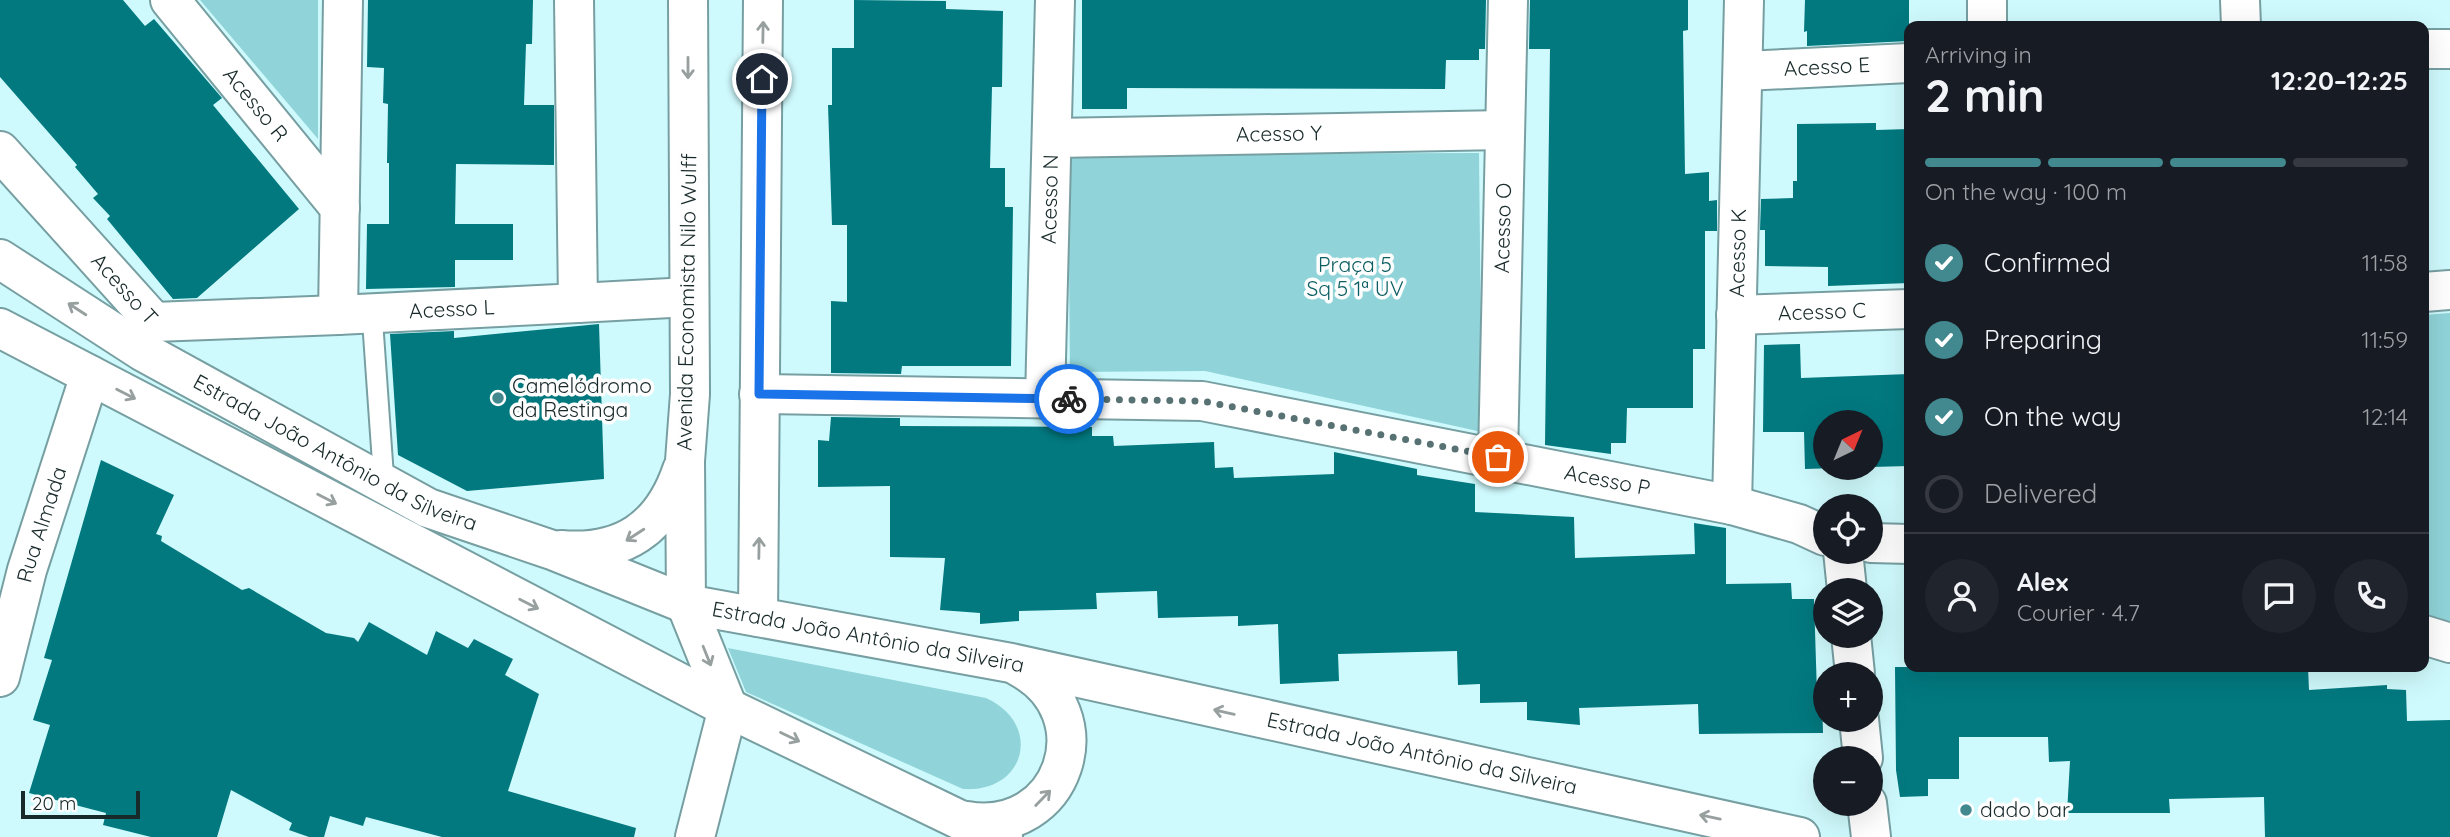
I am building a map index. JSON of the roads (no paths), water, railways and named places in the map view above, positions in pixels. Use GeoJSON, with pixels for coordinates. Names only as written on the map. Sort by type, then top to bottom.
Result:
{"type":"FeatureCollection","features":[{"type":"Feature","properties":{"kind":"street","name":"Acesso R"},"geometry":{"type":"LineString","coordinates":[[170,0],[340,208]]}},
{"type":"Feature","properties":{"kind":"street"},"geometry":{"type":"LineString","coordinates":[[343,0],[340,208],[355,314]]}},
{"type":"Feature","properties":{"kind":"street"},"geometry":{"type":"LineString","coordinates":[[574,0],[578,303]]}},
{"type":"Feature","properties":{"kind":"street","name":"Avenida Economista Nilo Wulff"},"geometry":{"type":"LineString","coordinates":[[686,604],[685,461],[690,394],[688,0]]}},
{"type":"Feature","properties":{"kind":"street"},"geometry":{"type":"LineString","coordinates":[[758,617],[763,0]]}},
{"type":"Feature","properties":{"kind":"street","name":"Acesso N"},"geometry":{"type":"LineString","coordinates":[[1045,399],[1055,0]]}},
{"type":"Feature","properties":{"kind":"street","name":"Acesso O"},"geometry":{"type":"LineString","coordinates":[[1498,457],[1508,0]]}},
{"type":"Feature","properties":{"kind":"street","name":"Acesso K"},"geometry":{"type":"LineString","coordinates":[[1732,505],[1745,71],[1744,0]]}},
{"type":"Feature","properties":{"kind":"street"},"geometry":{"type":"LineString","coordinates":[[1987,0],[1987,21]]}},
{"type":"Feature","properties":{"kind":"street"},"geometry":{"type":"LineString","coordinates":[[2240,0],[2241,21]]}},
{"type":"Feature","properties":{"kind":"street"},"geometry":{"type":"LineString","coordinates":[[2429,50],[2450,49]]}},
{"type":"Feature","properties":{"kind":"street","name":"Acesso E"},"geometry":{"type":"LineString","coordinates":[[1745,71],[1904,63]]}},
{"type":"Feature","properties":{"kind":"street","name":"Acesso Y"},"geometry":{"type":"LineString","coordinates":[[1053,138],[1505,130]]}},
{"type":"Feature","properties":{"kind":"street","name":"Acesso T"},"geometry":{"type":"LineString","coordinates":[[0,151],[148,336],[355,314]]}},
{"type":"Feature","properties":{"kind":"street","name":"Estrada João Antônio da Silveira"},"geometry":{"type":"LineString","coordinates":[[0,259],[148,336],[384,484],[428,508],[552,550],[686,604],[1011,663],[1800,837]]}},
{"type":"Feature","properties":{"kind":"street"},"geometry":{"type":"LineString","coordinates":[[2429,292],[2450,290]]}},
{"type":"Feature","properties":{"kind":"street","name":"Acesso L"},"geometry":{"type":"LineString","coordinates":[[355,314],[689,297]]}},
{"type":"Feature","properties":{"kind":"street","name":"Acesso C"},"geometry":{"type":"LineString","coordinates":[[1736,315],[1904,309]]}},
{"type":"Feature","properties":{"kind":"street"},"geometry":{"type":"LineString","coordinates":[[0,328],[728,708],[958,819],[1003,837]]}},
{"type":"Feature","properties":{"kind":"street","name":"Rua Almada"},"geometry":{"type":"LineString","coordinates":[[0,677],[14,566],[90,375]]}},
{"type":"Feature","properties":{"kind":"street","name":"Acesso P"},"geometry":{"type":"LineString","coordinates":[[759,394],[1202,401],[1732,505],[1813,530]]}},
{"type":"Feature","properties":{"kind":"street"},"geometry":{"type":"LineString","coordinates":[[552,550],[588,552],[622,543],[652,524],[674,495],[685,461]]}},
{"type":"Feature","properties":{"kind":"street"},"geometry":{"type":"LineString","coordinates":[[1883,543],[1904,544]]}},
{"type":"Feature","properties":{"kind":"street"},"geometry":{"type":"LineString","coordinates":[[686,604],[728,708],[695,837]]}},
{"type":"Feature","properties":{"kind":"street"},"geometry":{"type":"LineString","coordinates":[[2429,637],[2450,643]]}},
{"type":"Feature","properties":{"kind":"street"},"geometry":{"type":"LineString","coordinates":[[958,819],[984,824],[1010,820],[1033,809],[1051,791],[1063,768],[1068,743],[1064,716],[1043,684],[1034,675],[1011,663]]}},
{"type":"Feature","properties":{"kind":"street"},"geometry":{"type":"LineString","coordinates":[[1869,816],[1871,837]]}},
{"type":"Feature","properties":{"kind":"lane"},"geometry":{"type":"LineString","coordinates":[[355,314],[384,484]]}},
{"type":"Feature","properties":{"kind":"place","name":"Camelódromo da Restinga"},"geometry":{"type":"Point","coordinates":[498,398]}},
{"type":"Feature","properties":{"kind":"place","name":"dado bar"},"geometry":{"type":"Point","coordinates":[1966,810]}},
{"type":"Feature","properties":{"kind":"park label","name":"Praça 5 Sq 5 1ª UV"},"geometry":{"type":"Point","coordinates":[1355,277]}}]}
